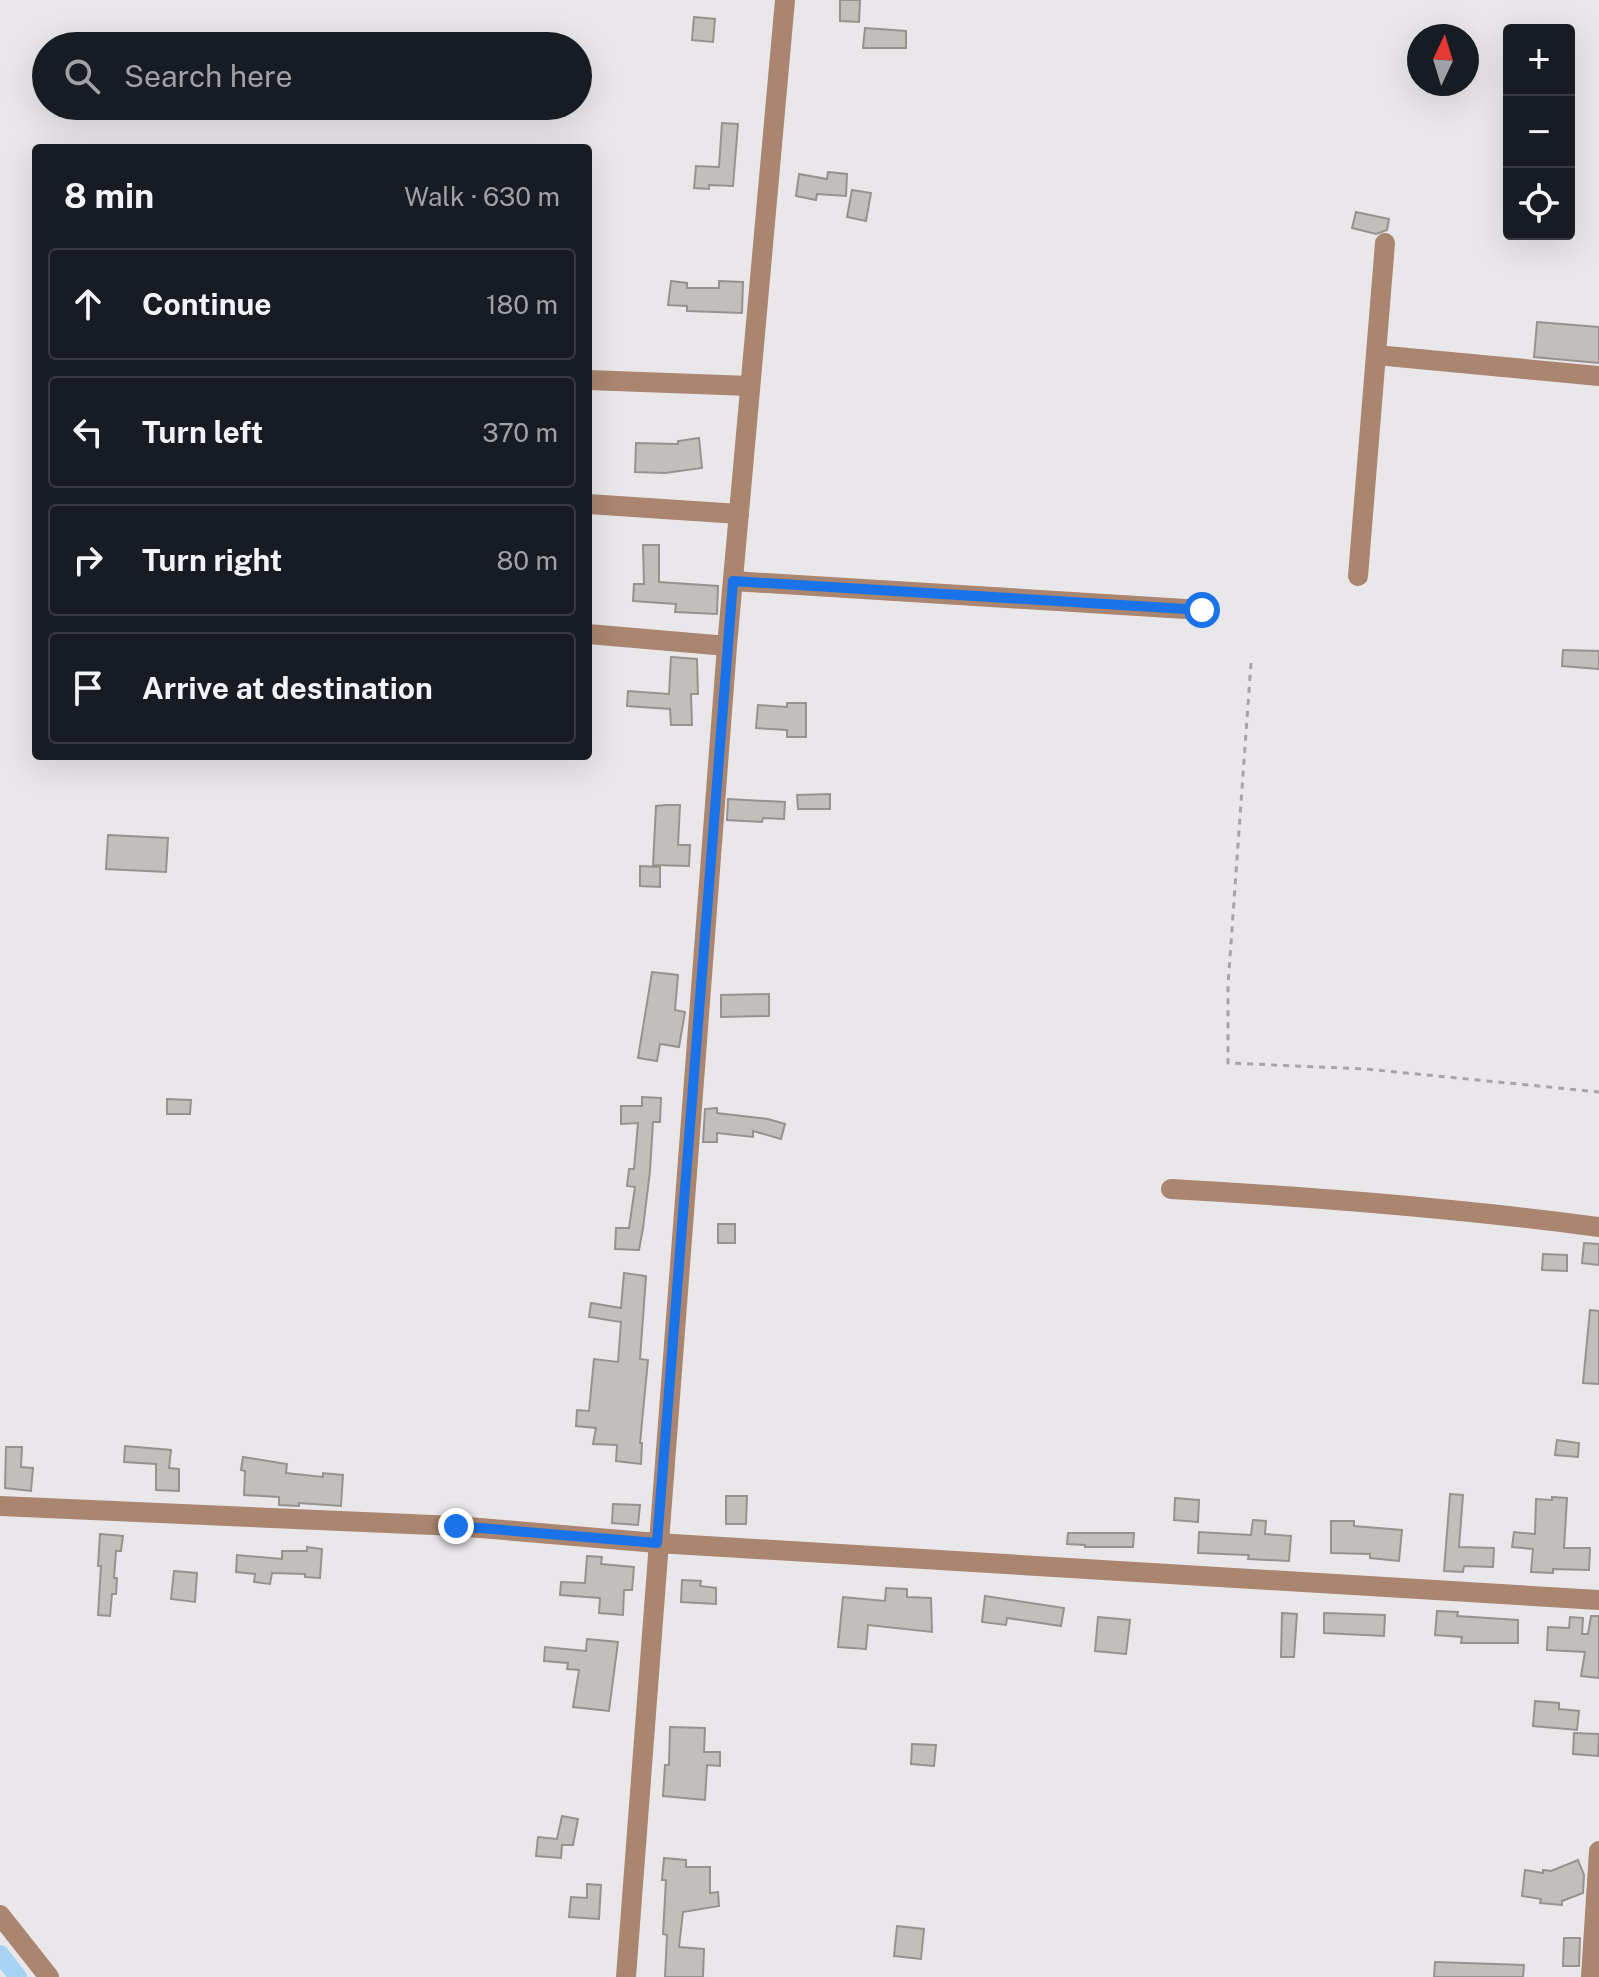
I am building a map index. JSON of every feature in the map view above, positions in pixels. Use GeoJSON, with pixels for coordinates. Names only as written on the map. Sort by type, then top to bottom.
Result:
{"type":"FeatureCollection","features":[{"type":"Feature","properties":{"kind":"street"},"geometry":{"type":"LineString","coordinates":[[626,1977],[727,646],[785,0]]}},
{"type":"Feature","properties":{"kind":"street"},"geometry":{"type":"LineString","coordinates":[[1358,576],[1385,243]]}},
{"type":"Feature","properties":{"kind":"street"},"geometry":{"type":"LineString","coordinates":[[1376,355],[1599,376]]}},
{"type":"Feature","properties":{"kind":"street"},"geometry":{"type":"LineString","coordinates":[[592,380],[750,386]]}},
{"type":"Feature","properties":{"kind":"street"},"geometry":{"type":"LineString","coordinates":[[592,504],[739,514]]}},
{"type":"Feature","properties":{"kind":"street"},"geometry":{"type":"LineString","coordinates":[[733,581],[1202,610]]}},
{"type":"Feature","properties":{"kind":"street"},"geometry":{"type":"LineString","coordinates":[[592,634],[727,646]]}},
{"type":"Feature","properties":{"kind":"street"},"geometry":{"type":"LineString","coordinates":[[1171,1189],[1374,1201],[1599,1227]]}},
{"type":"Feature","properties":{"kind":"street"},"geometry":{"type":"LineString","coordinates":[[0,1506],[456,1526],[657,1543],[1599,1600]]}},
{"type":"Feature","properties":{"kind":"street"},"geometry":{"type":"LineString","coordinates":[[1591,1977],[1599,1851]]}},
{"type":"Feature","properties":{"kind":"street"},"geometry":{"type":"LineString","coordinates":[[0,1915],[49,1977]]}},
{"type":"Feature","properties":{"kind":"path"},"geometry":{"type":"LineString","coordinates":[[1251,663],[1228,985],[1228,1063],[1366,1069],[1534,1083],[1599,1092]]}},
{"type":"Feature","properties":{"kind":"building"},"geometry":{"type":"Polygon","coordinates":[[[840,0],[860,0],[859,22],[840,21],[840,0]]]}},
{"type":"Feature","properties":{"kind":"building"},"geometry":{"type":"Polygon","coordinates":[[[694,17],[715,19],[713,42],[692,40],[694,17]]]}},
{"type":"Feature","properties":{"kind":"building"},"geometry":{"type":"Polygon","coordinates":[[[865,28],[906,31],[906,48],[863,48],[865,28]]]}},
{"type":"Feature","properties":{"kind":"building"},"geometry":{"type":"Polygon","coordinates":[[[722,123],[738,124],[733,186],[694,188],[696,166],[719,167],[722,123]]]}},
{"type":"Feature","properties":{"kind":"building"},"geometry":{"type":"Polygon","coordinates":[[[828,172],[847,174],[846,196],[817,194],[816,200],[796,196],[799,174],[827,179],[828,172]]]}},
{"type":"Feature","properties":{"kind":"building"},"geometry":{"type":"Polygon","coordinates":[[[852,190],[871,193],[866,221],[847,217],[852,190]]]}},
{"type":"Feature","properties":{"kind":"building"},"geometry":{"type":"Polygon","coordinates":[[[1356,212],[1389,219],[1387,230],[1376,234],[1352,228],[1356,212]]]}},
{"type":"Feature","properties":{"kind":"building"},"geometry":{"type":"Polygon","coordinates":[[[671,281],[687,283],[687,288],[719,288],[719,281],[743,282],[742,313],[687,311],[687,306],[668,305],[671,281]]]}},
{"type":"Feature","properties":{"kind":"building"},"geometry":{"type":"Polygon","coordinates":[[[1537,322],[1599,327],[1599,363],[1534,357],[1537,322]]]}},
{"type":"Feature","properties":{"kind":"building"},"geometry":{"type":"Polygon","coordinates":[[[699,438],[702,468],[665,473],[635,472],[636,443],[678,444],[678,441],[699,438]]]}},
{"type":"Feature","properties":{"kind":"building"},"geometry":{"type":"Polygon","coordinates":[[[643,545],[659,545],[659,582],[718,586],[717,614],[675,612],[676,604],[633,601],[634,584],[644,584],[643,545]]]}},
{"type":"Feature","properties":{"kind":"building"},"geometry":{"type":"Polygon","coordinates":[[[1563,650],[1599,651],[1599,669],[1562,666],[1563,650]]]}},
{"type":"Feature","properties":{"kind":"building"},"geometry":{"type":"Polygon","coordinates":[[[671,657],[697,659],[698,694],[691,694],[692,725],[671,725],[670,709],[627,706],[628,691],[669,694],[671,657]]]}},
{"type":"Feature","properties":{"kind":"building"},"geometry":{"type":"Polygon","coordinates":[[[787,703],[806,703],[806,737],[787,737],[787,730],[756,728],[758,705],[787,707],[787,703]]]}},
{"type":"Feature","properties":{"kind":"building"},"geometry":{"type":"Polygon","coordinates":[[[830,794],[830,809],[798,809],[797,795],[830,794]]]}},
{"type":"Feature","properties":{"kind":"building"},"geometry":{"type":"Polygon","coordinates":[[[728,799],[785,802],[784,819],[763,818],[762,822],[727,820],[728,799]]]}},
{"type":"Feature","properties":{"kind":"building"},"geometry":{"type":"Polygon","coordinates":[[[680,805],[678,845],[690,845],[689,866],[653,865],[656,806],[680,805]]]}},
{"type":"Feature","properties":{"kind":"building"},"geometry":{"type":"Polygon","coordinates":[[[108,835],[168,838],[166,872],[106,869],[108,835]]]}},
{"type":"Feature","properties":{"kind":"building"},"geometry":{"type":"Polygon","coordinates":[[[640,866],[660,867],[660,887],[640,886],[640,866]]]}},
{"type":"Feature","properties":{"kind":"building"},"geometry":{"type":"Polygon","coordinates":[[[652,972],[678,975],[675,1010],[685,1012],[679,1047],[660,1044],[657,1061],[638,1058],[652,972]]]}},
{"type":"Feature","properties":{"kind":"building"},"geometry":{"type":"Polygon","coordinates":[[[769,994],[769,1016],[721,1017],[721,995],[769,994]]]}},
{"type":"Feature","properties":{"kind":"building"},"geometry":{"type":"Polygon","coordinates":[[[642,1097],[661,1098],[660,1122],[653,1122],[643,1228],[639,1250],[615,1249],[616,1228],[629,1228],[635,1187],[627,1186],[629,1169],[634,1169],[638,1123],[621,1124],[621,1106],[642,1106],[642,1097]]]}},
{"type":"Feature","properties":{"kind":"building"},"geometry":{"type":"Polygon","coordinates":[[[167,1099],[191,1100],[190,1114],[167,1114],[167,1099]]]}},
{"type":"Feature","properties":{"kind":"building"},"geometry":{"type":"Polygon","coordinates":[[[717,1108],[717,1113],[785,1124],[781,1139],[753,1131],[753,1137],[717,1133],[717,1142],[703,1142],[705,1109],[717,1108]]]}},
{"type":"Feature","properties":{"kind":"building"},"geometry":{"type":"Polygon","coordinates":[[[718,1224],[735,1224],[735,1243],[718,1243],[718,1224]]]}},
{"type":"Feature","properties":{"kind":"building"},"geometry":{"type":"Polygon","coordinates":[[[1584,1243],[1599,1244],[1599,1265],[1582,1263],[1584,1243]]]}},
{"type":"Feature","properties":{"kind":"building"},"geometry":{"type":"Polygon","coordinates":[[[1543,1254],[1567,1255],[1567,1271],[1542,1270],[1543,1254]]]}},
{"type":"Feature","properties":{"kind":"building"},"geometry":{"type":"Polygon","coordinates":[[[624,1273],[646,1276],[640,1359],[648,1360],[640,1443],[641,1464],[616,1461],[617,1445],[593,1444],[596,1428],[576,1426],[577,1410],[589,1411],[594,1359],[618,1362],[621,1322],[589,1317],[591,1303],[621,1308],[624,1273]]]}},
{"type":"Feature","properties":{"kind":"building"},"geometry":{"type":"Polygon","coordinates":[[[1590,1310],[1599,1311],[1599,1384],[1583,1383],[1590,1310]]]}},
{"type":"Feature","properties":{"kind":"building"},"geometry":{"type":"Polygon","coordinates":[[[1557,1440],[1579,1443],[1578,1457],[1555,1455],[1557,1440]]]}},
{"type":"Feature","properties":{"kind":"building"},"geometry":{"type":"Polygon","coordinates":[[[125,1446],[171,1450],[169,1468],[179,1469],[179,1491],[156,1490],[156,1464],[124,1462],[125,1446]]]}},
{"type":"Feature","properties":{"kind":"building"},"geometry":{"type":"Polygon","coordinates":[[[6,1447],[22,1447],[21,1467],[33,1468],[31,1491],[5,1488],[6,1447]]]}},
{"type":"Feature","properties":{"kind":"building"},"geometry":{"type":"Polygon","coordinates":[[[243,1457],[287,1464],[286,1473],[323,1477],[323,1473],[343,1475],[341,1506],[279,1505],[279,1497],[244,1495],[243,1457]]]}},
{"type":"Feature","properties":{"kind":"building"},"geometry":{"type":"Polygon","coordinates":[[[1450,1494],[1463,1495],[1459,1547],[1494,1548],[1493,1567],[1464,1566],[1463,1572],[1444,1571],[1450,1494]]]}},
{"type":"Feature","properties":{"kind":"building"},"geometry":{"type":"Polygon","coordinates":[[[726,1496],[747,1496],[746,1524],[726,1524],[726,1496]]]}},
{"type":"Feature","properties":{"kind":"building"},"geometry":{"type":"Polygon","coordinates":[[[1552,1497],[1567,1498],[1564,1548],[1590,1548],[1589,1570],[1531,1572],[1533,1549],[1512,1547],[1514,1532],[1535,1534],[1536,1499],[1552,1500],[1552,1497]]]}},
{"type":"Feature","properties":{"kind":"building"},"geometry":{"type":"Polygon","coordinates":[[[1175,1498],[1199,1500],[1198,1522],[1174,1520],[1175,1498]]]}},
{"type":"Feature","properties":{"kind":"building"},"geometry":{"type":"Polygon","coordinates":[[[613,1504],[640,1505],[638,1525],[612,1523],[613,1504]]]}},
{"type":"Feature","properties":{"kind":"building"},"geometry":{"type":"Polygon","coordinates":[[[1253,1520],[1266,1521],[1265,1534],[1291,1536],[1289,1561],[1248,1559],[1249,1555],[1198,1553],[1199,1532],[1251,1535],[1253,1520]]]}},
{"type":"Feature","properties":{"kind":"building"},"geometry":{"type":"Polygon","coordinates":[[[1331,1521],[1354,1521],[1354,1526],[1402,1530],[1399,1561],[1370,1558],[1370,1554],[1331,1553],[1331,1521]]]}},
{"type":"Feature","properties":{"kind":"building"},"geometry":{"type":"Polygon","coordinates":[[[1068,1533],[1134,1533],[1133,1547],[1067,1544],[1068,1533]]]}},
{"type":"Feature","properties":{"kind":"building"},"geometry":{"type":"Polygon","coordinates":[[[100,1534],[123,1536],[121,1551],[116,1551],[116,1594],[112,1594],[110,1616],[98,1615],[100,1534]]]}},
{"type":"Feature","properties":{"kind":"building"},"geometry":{"type":"Polygon","coordinates":[[[307,1547],[322,1549],[320,1578],[305,1577],[305,1574],[272,1573],[270,1584],[254,1582],[255,1574],[236,1572],[237,1555],[282,1559],[282,1551],[307,1551],[307,1547]]]}},
{"type":"Feature","properties":{"kind":"building"},"geometry":{"type":"Polygon","coordinates":[[[587,1556],[602,1557],[601,1564],[634,1567],[632,1590],[624,1590],[623,1615],[599,1613],[600,1598],[560,1595],[561,1582],[585,1583],[587,1556]]]}},
{"type":"Feature","properties":{"kind":"building"},"geometry":{"type":"Polygon","coordinates":[[[174,1571],[197,1573],[195,1602],[171,1599],[174,1571]]]}},
{"type":"Feature","properties":{"kind":"building"},"geometry":{"type":"Polygon","coordinates":[[[682,1580],[701,1581],[700,1586],[716,1588],[716,1604],[681,1602],[682,1580]]]}},
{"type":"Feature","properties":{"kind":"building"},"geometry":{"type":"Polygon","coordinates":[[[886,1588],[907,1589],[907,1597],[931,1598],[932,1632],[868,1625],[866,1649],[838,1647],[843,1597],[885,1601],[886,1588]]]}},
{"type":"Feature","properties":{"kind":"building"},"geometry":{"type":"Polygon","coordinates":[[[985,1596],[1064,1608],[1061,1626],[1007,1618],[1006,1625],[982,1622],[985,1596]]]}},
{"type":"Feature","properties":{"kind":"building"},"geometry":{"type":"Polygon","coordinates":[[[1437,1611],[1458,1612],[1457,1616],[1518,1620],[1518,1643],[1461,1643],[1462,1637],[1435,1635],[1437,1611]]]}},
{"type":"Feature","properties":{"kind":"building"},"geometry":{"type":"Polygon","coordinates":[[[1282,1613],[1297,1614],[1294,1657],[1281,1657],[1282,1613]]]}},
{"type":"Feature","properties":{"kind":"building"},"geometry":{"type":"Polygon","coordinates":[[[1324,1613],[1385,1615],[1384,1636],[1324,1633],[1324,1613]]]}},
{"type":"Feature","properties":{"kind":"building"},"geometry":{"type":"Polygon","coordinates":[[[1591,1616],[1599,1616],[1599,1678],[1581,1676],[1585,1652],[1547,1650],[1548,1627],[1569,1628],[1570,1617],[1583,1618],[1582,1634],[1588,1634],[1591,1616]]]}},
{"type":"Feature","properties":{"kind":"building"},"geometry":{"type":"Polygon","coordinates":[[[1098,1617],[1130,1620],[1126,1654],[1095,1651],[1098,1617]]]}},
{"type":"Feature","properties":{"kind":"building"},"geometry":{"type":"Polygon","coordinates":[[[587,1639],[618,1642],[609,1711],[573,1707],[579,1670],[567,1669],[568,1663],[544,1661],[545,1647],[586,1651],[587,1639]]]}},
{"type":"Feature","properties":{"kind":"building"},"geometry":{"type":"Polygon","coordinates":[[[1535,1701],[1559,1703],[1559,1709],[1579,1711],[1577,1730],[1533,1726],[1535,1701]]]}},
{"type":"Feature","properties":{"kind":"building"},"geometry":{"type":"Polygon","coordinates":[[[670,1727],[705,1728],[704,1752],[720,1752],[720,1766],[707,1765],[705,1800],[663,1796],[665,1765],[669,1765],[670,1727]]]}},
{"type":"Feature","properties":{"kind":"building"},"geometry":{"type":"Polygon","coordinates":[[[1574,1733],[1599,1734],[1598,1756],[1573,1754],[1574,1733]]]}},
{"type":"Feature","properties":{"kind":"building"},"geometry":{"type":"Polygon","coordinates":[[[912,1744],[936,1745],[934,1766],[911,1764],[912,1744]]]}},
{"type":"Feature","properties":{"kind":"building"},"geometry":{"type":"Polygon","coordinates":[[[562,1816],[578,1819],[573,1845],[562,1845],[561,1858],[536,1856],[538,1837],[557,1839],[562,1816]]]}},
{"type":"Feature","properties":{"kind":"building"},"geometry":{"type":"Polygon","coordinates":[[[664,1858],[686,1860],[686,1867],[710,1867],[710,1893],[718,1892],[719,1906],[683,1912],[679,1947],[704,1949],[703,1977],[665,1977],[664,1858]]]}},
{"type":"Feature","properties":{"kind":"building"},"geometry":{"type":"Polygon","coordinates":[[[1578,1860],[1584,1875],[1583,1893],[1562,1901],[1562,1905],[1540,1903],[1541,1899],[1522,1896],[1525,1870],[1543,1873],[1543,1870],[1551,1871],[1578,1860]]]}},
{"type":"Feature","properties":{"kind":"building"},"geometry":{"type":"Polygon","coordinates":[[[587,1884],[601,1885],[599,1919],[569,1917],[571,1897],[587,1898],[587,1884]]]}},
{"type":"Feature","properties":{"kind":"building"},"geometry":{"type":"Polygon","coordinates":[[[897,1926],[924,1929],[921,1959],[894,1956],[897,1926]]]}},
{"type":"Feature","properties":{"kind":"building"},"geometry":{"type":"Polygon","coordinates":[[[1564,1938],[1580,1938],[1579,1966],[1563,1966],[1564,1938]]]}},
{"type":"Feature","properties":{"kind":"building"},"geometry":{"type":"Polygon","coordinates":[[[1435,1962],[1524,1965],[1523,1977],[1434,1977],[1435,1962]]]}},
{"type":"Feature","properties":{"kind":"waterway"},"geometry":{"type":"LineString","coordinates":[[0,1954],[18,1977]]}},
{"type":"Feature","properties":{"kind":"route"},"geometry":{"type":"LineString","coordinates":[[456,1526],[657,1543],[733,581],[1202,610]]}}]}
